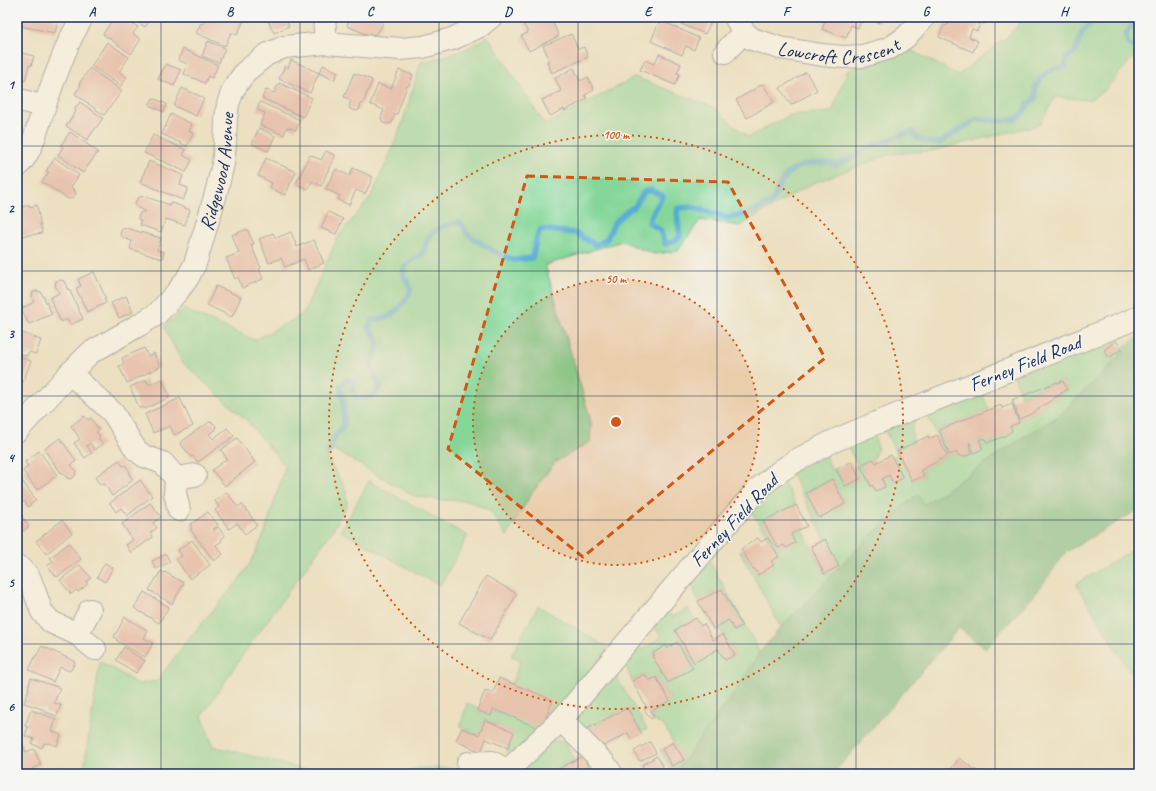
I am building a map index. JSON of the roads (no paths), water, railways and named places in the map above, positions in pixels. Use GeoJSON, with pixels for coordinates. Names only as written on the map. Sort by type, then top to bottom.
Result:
{"type":"FeatureCollection","features":[{"type":"Feature","properties":{"kind":"street"},"geometry":{"type":"LineString","coordinates":[[17,167],[30,149],[34,104],[82,17]]}},
{"type":"Feature","properties":{"kind":"street"},"geometry":{"type":"LineString","coordinates":[[324,17],[326,43]]}},
{"type":"Feature","properties":{"kind":"street","name":"Ridgewood Avenue"},"geometry":{"type":"LineString","coordinates":[[17,431],[90,353],[157,314],[178,292],[187,279],[195,264],[220,177],[226,144],[226,119],[228,104],[233,90],[246,72],[266,55],[284,47],[326,43],[400,49],[423,47],[452,39],[480,26],[491,17]]}},
{"type":"Feature","properties":{"kind":"street","name":"Lowcroft Crescent"},"geometry":{"type":"LineString","coordinates":[[725,52],[740,25],[752,38],[780,48],[822,55],[843,57],[863,56],[890,48],[906,37],[924,17]]}},
{"type":"Feature","properties":{"kind":"street","name":"Ferney Field Road"},"geometry":{"type":"LineString","coordinates":[[468,763],[492,762],[508,771],[561,720],[740,509],[758,489],[779,472],[816,450],[869,426],[1139,317]]}},
{"type":"Feature","properties":{"kind":"street"},"geometry":{"type":"LineString","coordinates":[[70,374],[113,413],[136,450],[144,456],[163,463],[186,477],[175,493],[179,510]]}},
{"type":"Feature","properties":{"kind":"street"},"geometry":{"type":"LineString","coordinates":[[17,566],[23,570],[30,579],[42,612],[51,622],[77,634],[96,648]]}},
{"type":"Feature","properties":{"kind":"street"},"geometry":{"type":"LineString","coordinates":[[77,634],[90,610]]}},
{"type":"Feature","properties":{"kind":"street"},"geometry":{"type":"LineString","coordinates":[[561,720],[604,763],[612,774]]}},
{"type":"Feature","properties":{"kind":"waterway"},"geometry":{"type":"LineString","coordinates":[[329,452],[334,438],[344,425],[343,400],[340,386],[348,379],[354,381],[353,390],[356,398],[364,399],[375,394],[380,387],[371,367],[377,351],[377,340],[368,328],[372,320],[390,316],[399,308],[410,293],[409,284],[404,277],[405,267],[422,254],[428,239],[438,229],[459,222],[464,227],[467,234],[499,254],[514,260],[532,258],[536,239],[541,229],[575,233],[596,245],[607,239],[614,223],[635,206],[644,192],[651,190],[663,196],[651,216],[649,223],[660,230],[665,244],[673,242],[680,236],[677,214],[678,208],[692,207],[728,218],[750,213],[772,202],[783,179],[794,169],[800,166],[818,163],[830,163],[836,165],[853,158],[866,149],[877,144],[910,132],[913,132],[916,138],[932,143],[940,143],[977,119],[1005,121],[1016,119],[1023,113],[1029,103],[1034,100],[1036,96],[1035,87],[1047,72],[1065,67],[1067,57],[1075,52],[1082,32],[1093,22],[1103,17]]}},
{"type":"Feature","properties":{"kind":"waterway"},"geometry":{"type":"LineString","coordinates":[[1136,17],[1126,35],[1128,44],[1136,47],[1139,46]]}}]}
